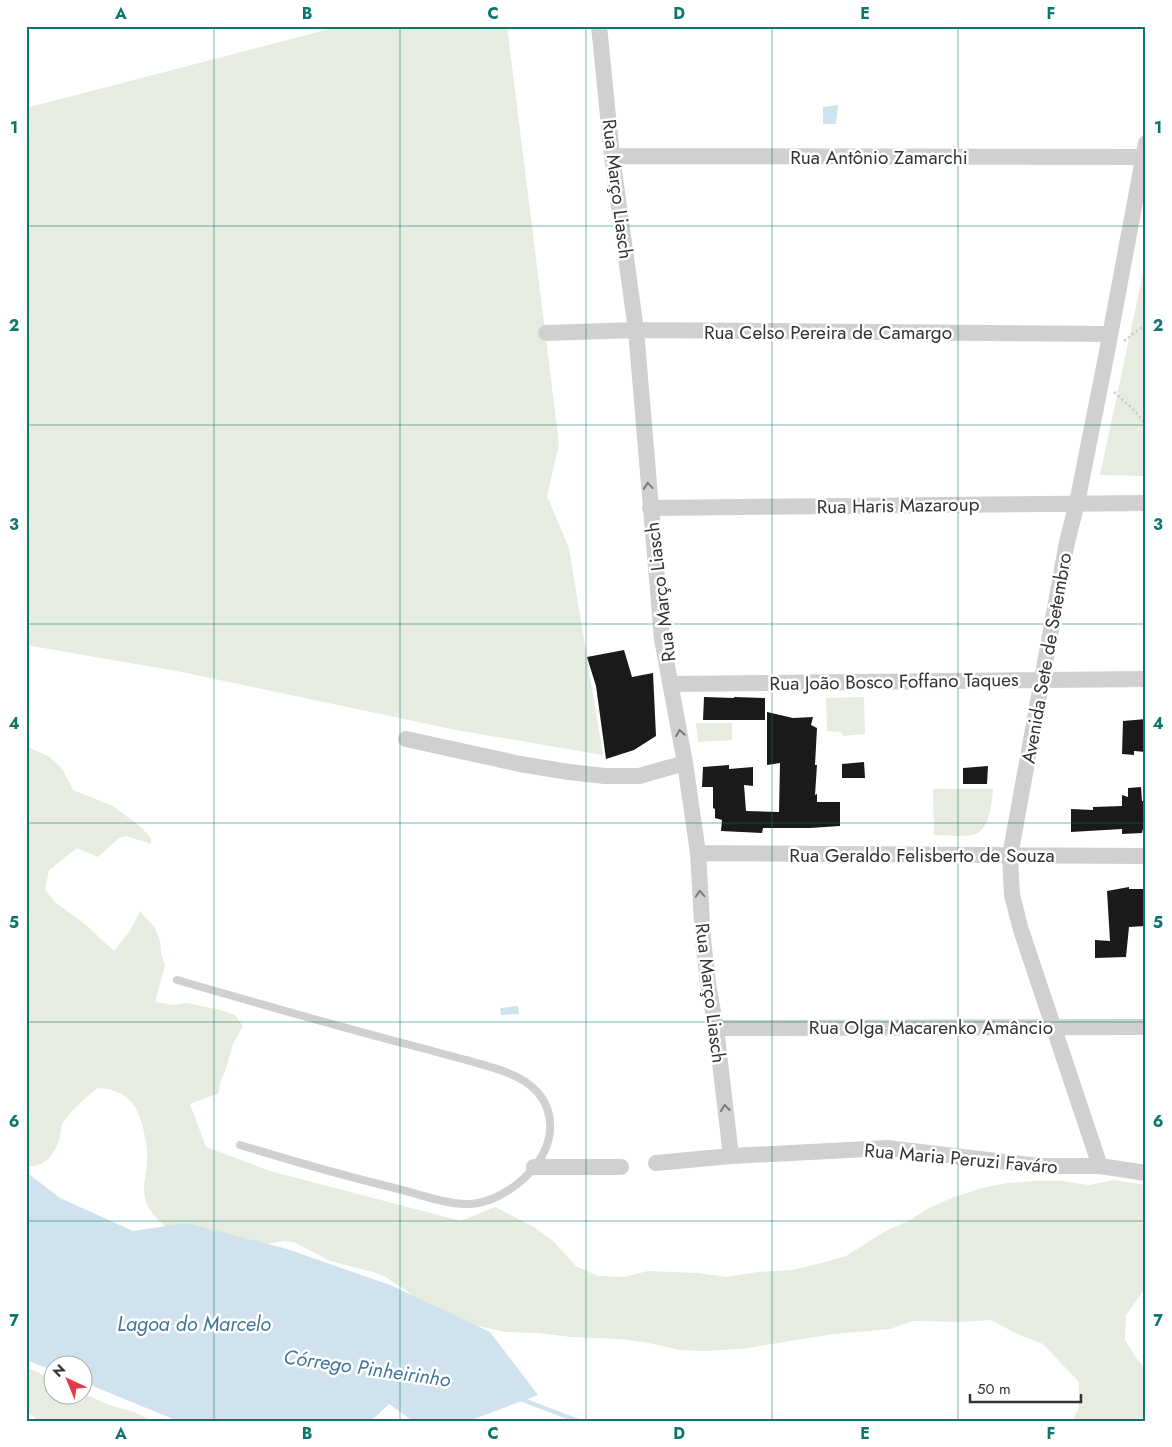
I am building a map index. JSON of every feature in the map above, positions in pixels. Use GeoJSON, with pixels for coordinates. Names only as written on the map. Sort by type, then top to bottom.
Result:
{"type":"FeatureCollection","features":[{"type":"Feature","properties":{"kind":"street","name":"Rua Março Liasch"},"geometry":{"type":"LineString","coordinates":[[600,26],[612,156],[636,330],[662,639],[685,763],[698,853],[703,939],[708,984],[716,1028],[731,1156]]}},
{"type":"Feature","properties":{"kind":"street","name":"Rua Antônio Zamarchi"},"geometry":{"type":"LineString","coordinates":[[612,156],[1145,153]]}},
{"type":"Feature","properties":{"kind":"street","name":"Avenida Sete de Setembro"},"geometry":{"type":"LineString","coordinates":[[1100,1166],[1021,930],[1012,895],[1010,856],[1067,542],[1101,381],[1145,153]]}},
{"type":"Feature","properties":{"kind":"street","name":"Rua Celso Pereira de Camargo"},"geometry":{"type":"LineString","coordinates":[[546,333],[636,330],[1110,334]]}},
{"type":"Feature","properties":{"kind":"street","name":"Rua Haris Mazaroup"},"geometry":{"type":"LineString","coordinates":[[650,508],[1146,503]]}},
{"type":"Feature","properties":{"kind":"street","name":"Rua João Bosco Foffano Taques"},"geometry":{"type":"LineString","coordinates":[[671,684],[1146,679]]}},
{"type":"Feature","properties":{"kind":"street"},"geometry":{"type":"LineString","coordinates":[[406,739],[520,764],[605,776],[639,776],[685,763]]}},
{"type":"Feature","properties":{"kind":"street","name":"Rua Geraldo Felisberto de Souza"},"geometry":{"type":"LineString","coordinates":[[698,853],[1146,856]]}},
{"type":"Feature","properties":{"kind":"street","name":"Rua Olga Macarenko Amâncio"},"geometry":{"type":"LineString","coordinates":[[716,1028],[1146,1026]]}},
{"type":"Feature","properties":{"kind":"street","name":"Rua Maria Peruzi Faváro"},"geometry":{"type":"LineString","coordinates":[[656,1163],[731,1156],[887,1148],[1039,1166],[1100,1166],[1146,1173]]}},
{"type":"Feature","properties":{"kind":"street"},"geometry":{"type":"LineString","coordinates":[[534,1167],[622,1167]]}},
{"type":"Feature","properties":{"kind":"lane"},"geometry":{"type":"LineString","coordinates":[[177,980],[431,1050],[515,1076],[531,1086],[544,1099],[550,1120],[549,1139],[544,1153],[522,1182],[492,1200],[468,1204],[438,1199],[321,1170],[240,1146]]}},
{"type":"Feature","properties":{"kind":"path"},"geometry":{"type":"LineString","coordinates":[[1101,381],[1136,412],[1146,425]]}},
{"type":"Feature","properties":{"kind":"shaded area"},"geometry":{"type":"Polygon","coordinates":[[[341,26],[507,26],[559,444],[547,496],[569,548],[603,755],[456,730],[182,672],[26,645],[26,108],[341,26]]]}},
{"type":"Feature","properties":{"kind":"shaded area"},"geometry":{"type":"Polygon","coordinates":[[[1146,259],[1146,476],[1100,475],[1146,259]]]}},
{"type":"Feature","properties":{"kind":"shaded area"},"geometry":{"type":"Polygon","coordinates":[[[864,697],[865,734],[843,736],[841,732],[827,731],[826,698],[864,697]]]}},
{"type":"Feature","properties":{"kind":"shaded area"},"geometry":{"type":"Polygon","coordinates":[[[696,723],[732,723],[732,740],[698,742],[696,723]]]}},
{"type":"Feature","properties":{"kind":"shaded area"},"geometry":{"type":"Polygon","coordinates":[[[26,746],[50,757],[63,770],[73,790],[113,806],[142,828],[151,838],[151,844],[126,836],[119,838],[98,857],[77,848],[49,870],[45,890],[55,902],[86,925],[114,951],[130,931],[140,911],[155,928],[165,965],[155,1002],[173,1005],[187,1003],[221,1010],[235,1015],[243,1026],[233,1044],[220,1082],[219,1093],[190,1104],[206,1147],[270,1171],[461,1221],[495,1207],[534,1227],[552,1240],[576,1266],[598,1276],[623,1277],[648,1271],[698,1273],[726,1277],[758,1272],[792,1270],[846,1256],[884,1232],[910,1220],[929,1208],[982,1188],[1008,1183],[1036,1181],[1061,1181],[1089,1185],[1114,1180],[1146,1185],[1146,1287],[1126,1315],[1125,1340],[1146,1369],[1146,1421],[1072,1421],[1079,1407],[1079,1382],[1043,1344],[1015,1333],[991,1320],[963,1322],[913,1321],[890,1329],[834,1334],[740,1349],[705,1351],[680,1350],[621,1339],[506,1332],[474,1325],[422,1303],[384,1276],[330,1261],[294,1242],[283,1241],[268,1244],[173,1233],[152,1213],[145,1198],[147,1151],[140,1117],[125,1096],[108,1089],[97,1088],[71,1112],[63,1123],[56,1148],[49,1158],[38,1165],[26,1166],[26,746]]]}},
{"type":"Feature","properties":{"kind":"shaded area"},"geometry":{"type":"Polygon","coordinates":[[[933,789],[993,789],[990,813],[982,830],[974,835],[934,835],[933,789]]]}},
{"type":"Feature","properties":{"kind":"shaded area"},"geometry":{"type":"Polygon","coordinates":[[[26,1367],[42,1374],[42,1404],[92,1404],[92,1397],[109,1405],[134,1412],[152,1421],[39,1421],[26,1411],[26,1367]]]}},
{"type":"Feature","properties":{"kind":"water"},"geometry":{"type":"Polygon","coordinates":[[[838,105],[836,124],[823,124],[823,107],[838,105]]]}},
{"type":"Feature","properties":{"kind":"water"},"geometry":{"type":"Polygon","coordinates":[[[518,1006],[519,1014],[501,1015],[500,1008],[518,1006]]]}},
{"type":"Feature","properties":{"kind":"water","name":"Lagoa do Marcelo"},"geometry":{"type":"Polygon","coordinates":[[[26,1172],[60,1198],[133,1231],[187,1223],[287,1249],[390,1285],[490,1332],[538,1395],[469,1421],[413,1421],[389,1404],[371,1421],[178,1421],[92,1386],[92,1354],[42,1354],[42,1366],[26,1360],[26,1172]]]}},
{"type":"Feature","properties":{"kind":"building"},"geometry":{"type":"Polygon","coordinates":[[[624,650],[632,677],[653,673],[656,736],[634,750],[606,759],[596,686],[587,657],[624,650]]]}},
{"type":"Feature","properties":{"kind":"building"},"geometry":{"type":"Polygon","coordinates":[[[704,697],[765,698],[765,720],[703,720],[704,697]]]}},
{"type":"Feature","properties":{"kind":"building"},"geometry":{"type":"Polygon","coordinates":[[[767,712],[793,718],[813,717],[811,725],[817,728],[815,795],[817,794],[817,802],[840,802],[840,826],[763,828],[762,833],[721,831],[722,820],[715,818],[715,809],[713,808],[713,787],[702,787],[703,767],[729,765],[729,769],[753,767],[753,786],[744,785],[746,811],[779,812],[780,763],[767,765],[767,712]]]}},
{"type":"Feature","properties":{"kind":"building"},"geometry":{"type":"Polygon","coordinates":[[[1146,719],[1146,752],[1134,751],[1134,755],[1122,754],[1123,721],[1146,719]]]}},
{"type":"Feature","properties":{"kind":"building"},"geometry":{"type":"Polygon","coordinates":[[[864,762],[865,778],[842,778],[842,764],[864,762]]]}},
{"type":"Feature","properties":{"kind":"building"},"geometry":{"type":"Polygon","coordinates":[[[988,766],[987,784],[963,784],[963,768],[988,766]]]}},
{"type":"Feature","properties":{"kind":"building"},"geometry":{"type":"Polygon","coordinates":[[[1141,787],[1142,801],[1146,801],[1146,824],[1144,824],[1142,833],[1122,834],[1122,829],[1071,832],[1071,809],[1093,810],[1093,807],[1122,806],[1122,795],[1128,797],[1128,788],[1141,787]]]}},
{"type":"Feature","properties":{"kind":"building"},"geometry":{"type":"Polygon","coordinates":[[[1129,887],[1129,889],[1146,889],[1146,926],[1129,927],[1126,957],[1095,958],[1095,940],[1110,941],[1107,891],[1129,887]]]}},
{"type":"Feature","properties":{"kind":"waterway","name":"Córrego Pinheirinho"},"geometry":{"type":"LineString","coordinates":[[518,1398],[578,1421]]}}]}
